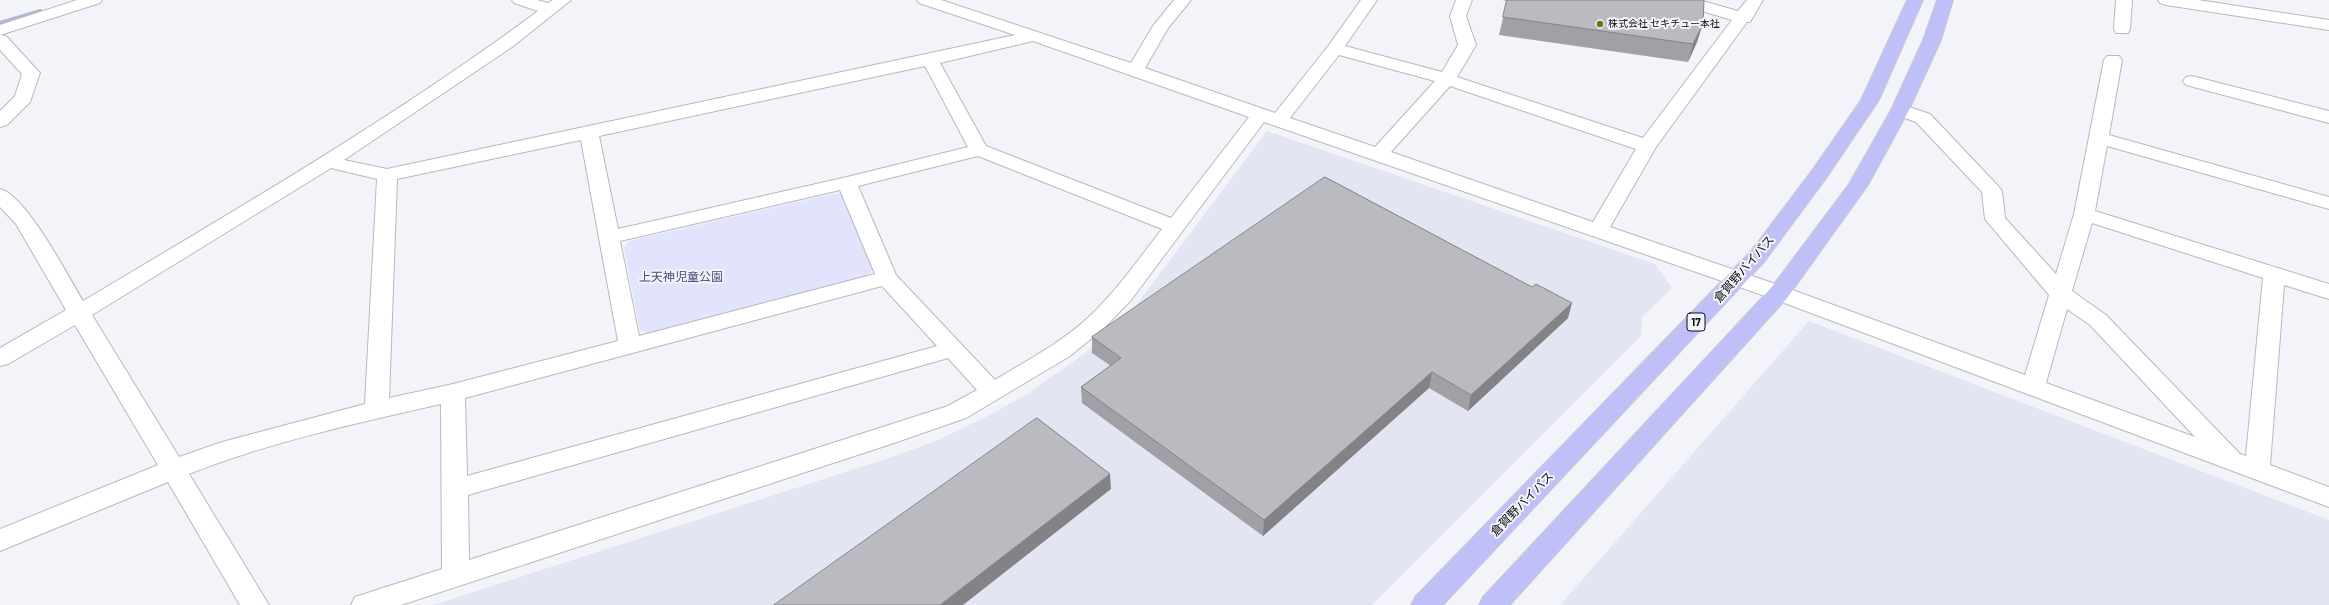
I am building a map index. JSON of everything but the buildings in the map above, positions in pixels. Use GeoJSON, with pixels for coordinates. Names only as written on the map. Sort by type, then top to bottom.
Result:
{"type":"FeatureCollection","features":[{"type":"Feature","properties":{"kind":"highway","name":"倉賀野バイパス"},"geometry":{"type":"LineString","coordinates":[[1425,605],[1738,279],[1758,256],[1820,173],[1870,100],[1902,32],[1915,0]]}},
{"type":"Feature","properties":{"kind":"highway"},"geometry":{"type":"LineString","coordinates":[[1493,605],[1779,293],[1858,185],[1900,110],[1932,40],[1945,0]]}},
{"type":"Feature","properties":{"kind":"street"},"geometry":{"type":"LineString","coordinates":[[0,30],[53,6],[94,0]]}},
{"type":"Feature","properties":{"kind":"street"},"geometry":{"type":"LineString","coordinates":[[520,0],[556,4]]}},
{"type":"Feature","properties":{"kind":"street"},"geometry":{"type":"LineString","coordinates":[[925,0],[1034,36],[1779,293],[2329,498]]}},
{"type":"Feature","properties":{"kind":"street"},"geometry":{"type":"LineString","coordinates":[[1135,71],[1161,26],[1183,0]]}},
{"type":"Feature","properties":{"kind":"street"},"geometry":{"type":"LineString","coordinates":[[365,605],[885,437],[957,412],[993,392],[1062,350],[1097,322],[1123,295],[1176,227],[1269,118],[1335,49],[1369,0]]}},
{"type":"Feature","properties":{"kind":"street"},"geometry":{"type":"LineString","coordinates":[[1378,155],[1447,79],[1467,46],[1458,16],[1464,0]]}},
{"type":"Feature","properties":{"kind":"street"},"geometry":{"type":"LineString","coordinates":[[1682,0],[1744,18]]}},
{"type":"Feature","properties":{"kind":"street"},"geometry":{"type":"LineString","coordinates":[[1598,230],[1647,146],[1744,18],[1755,0]]}},
{"type":"Feature","properties":{"kind":"street"},"geometry":{"type":"LineString","coordinates":[[2122,29],[2124,0]]}},
{"type":"Feature","properties":{"kind":"street"},"geometry":{"type":"LineString","coordinates":[[2166,0],[2329,25]]}},
{"type":"Feature","properties":{"kind":"street"},"geometry":{"type":"LineString","coordinates":[[2259,0],[2267,16]]}},
{"type":"Feature","properties":{"kind":"street"},"geometry":{"type":"LineString","coordinates":[[0,358],[79,313],[328,162],[506,44],[556,4]]}},
{"type":"Feature","properties":{"kind":"street"},"geometry":{"type":"LineString","coordinates":[[328,162],[387,175],[589,134],[1034,36]]}},
{"type":"Feature","properties":{"kind":"street"},"geometry":{"type":"LineString","coordinates":[[0,40],[31,73],[24,98],[0,121]]}},
{"type":"Feature","properties":{"kind":"street"},"geometry":{"type":"LineString","coordinates":[[1335,49],[1447,79],[1647,146]]}},
{"type":"Feature","properties":{"kind":"street"},"geometry":{"type":"LineString","coordinates":[[930,60],[979,150]]}},
{"type":"Feature","properties":{"kind":"street"},"geometry":{"type":"LineString","coordinates":[[2033,388],[2084,214],[2113,60]]}},
{"type":"Feature","properties":{"kind":"street"},"geometry":{"type":"LineString","coordinates":[[2192,81],[2329,117]]}},
{"type":"Feature","properties":{"kind":"street"},"geometry":{"type":"LineString","coordinates":[[1900,110],[1923,118],[1992,191],[1995,219],[2061,294],[2098,320],[2235,463]]}},
{"type":"Feature","properties":{"kind":"street"},"geometry":{"type":"LineString","coordinates":[[589,134],[630,346]]}},
{"type":"Feature","properties":{"kind":"street"},"geometry":{"type":"LineString","coordinates":[[2099,138],[2329,203]]}},
{"type":"Feature","properties":{"kind":"street"},"geometry":{"type":"LineString","coordinates":[[610,237],[847,183],[979,150],[1176,227]]}},
{"type":"Feature","properties":{"kind":"street"},"geometry":{"type":"LineString","coordinates":[[377,410],[387,175]]}},
{"type":"Feature","properties":{"kind":"street"},"geometry":{"type":"LineString","coordinates":[[847,183],[887,278],[993,392]]}},
{"type":"Feature","properties":{"kind":"street"},"geometry":{"type":"LineString","coordinates":[[0,195],[24,221],[172,470],[255,605]]}},
{"type":"Feature","properties":{"kind":"street"},"geometry":{"type":"LineString","coordinates":[[2084,214],[2329,292]]}},
{"type":"Feature","properties":{"kind":"street"},"geometry":{"type":"LineString","coordinates":[[2256,471],[2274,275]]}},
{"type":"Feature","properties":{"kind":"street"},"geometry":{"type":"LineString","coordinates":[[0,540],[172,470],[222,452],[377,410],[453,393],[887,278]]}},
{"type":"Feature","properties":{"kind":"street"},"geometry":{"type":"LineString","coordinates":[[455,489],[953,349]]}},
{"type":"Feature","properties":{"kind":"street"},"geometry":{"type":"LineString","coordinates":[[453,393],[456,575]]}},
{"type":"Feature","properties":{"kind":"shaded area"},"geometry":{"type":"Polygon","coordinates":[[[1267,131],[1655,264],[1672,288],[1642,317],[1641,336],[1372,605],[433,605],[895,456],[938,440],[986,417],[1027,394],[1104,338],[1131,312],[1267,131]]]}},
{"type":"Feature","properties":{"kind":"shaded area"},"geometry":{"type":"Polygon","coordinates":[[[1809,321],[2329,520],[2329,605],[1560,605],[1809,321]]]}},
{"type":"Feature","properties":{"kind":"green space","name":"上天神児童公園"},"geometry":{"type":"Polygon","coordinates":[[[832,194],[842,194],[873,270],[866,276],[647,334],[640,330],[624,248],[629,241],[832,194]]]}},
{"type":"Feature","properties":{"kind":"waterway"},"geometry":{"type":"LineString","coordinates":[[0,24],[40,12]]}},
{"type":"Feature","properties":{"kind":"place","name":"株式会社 セキチュー本社"},"geometry":{"type":"Point","coordinates":[1600,24]}}]}
